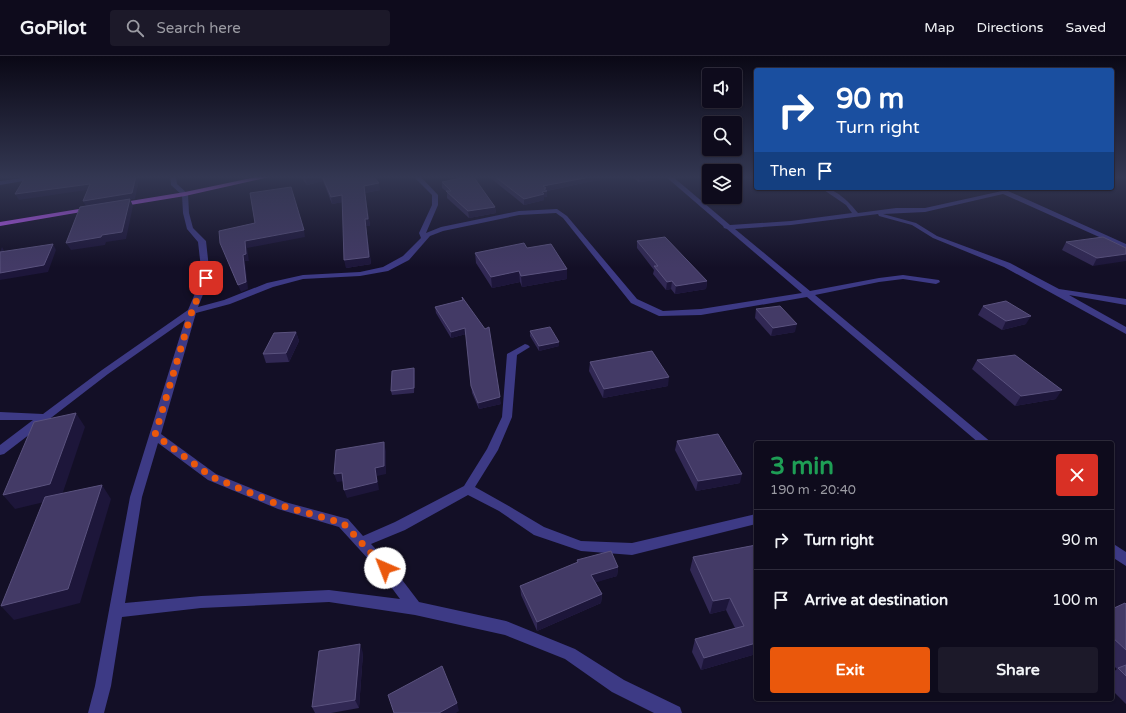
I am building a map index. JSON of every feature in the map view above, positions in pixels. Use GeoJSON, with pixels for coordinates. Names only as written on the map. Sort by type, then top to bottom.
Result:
{"type":"FeatureCollection","features":[{"type":"Feature","properties":{"kind":"main road"},"geometry":{"type":"LineString","coordinates":[[0,224],[100,208]]}},
{"type":"Feature","properties":{"kind":"street"},"geometry":{"type":"LineString","coordinates":[[96,713],[103,686],[136,497],[192,311],[206,278],[202,242],[190,230],[186,207]]}},
{"type":"Feature","properties":{"kind":"street"},"geometry":{"type":"LineString","coordinates":[[425,239],[422,233],[434,207]]}},
{"type":"Feature","properties":{"kind":"street"},"geometry":{"type":"LineString","coordinates":[[704,207],[984,441]]}},
{"type":"Feature","properties":{"kind":"street"},"geometry":{"type":"LineString","coordinates":[[850,207],[857,216]]}},
{"type":"Feature","properties":{"kind":"street"},"geometry":{"type":"LineString","coordinates":[[726,226],[791,223],[896,210],[925,210],[938,207]]}},
{"type":"Feature","properties":{"kind":"street"},"geometry":{"type":"LineString","coordinates":[[1041,207],[1126,246]]}},
{"type":"Feature","properties":{"kind":"street"},"geometry":{"type":"LineString","coordinates":[[0,451],[42,417],[192,311],[227,302],[270,285],[297,279],[360,274],[385,269],[406,258],[428,235],[441,229],[520,213],[557,211],[565,217],[634,301],[662,314],[701,312],[903,277],[936,282]]}},
{"type":"Feature","properties":{"kind":"street"},"geometry":{"type":"LineString","coordinates":[[875,213],[914,224],[935,237],[1007,265],[1055,290],[1126,331]]}},
{"type":"Feature","properties":{"kind":"street"},"geometry":{"type":"LineString","coordinates":[[1055,290],[1126,302]]}},
{"type":"Feature","properties":{"kind":"street"},"geometry":{"type":"LineString","coordinates":[[361,543],[400,526],[468,489],[492,450],[507,417],[512,354],[525,347]]}},
{"type":"Feature","properties":{"kind":"street"},"geometry":{"type":"LineString","coordinates":[[0,416],[42,417]]}},
{"type":"Feature","properties":{"kind":"street"},"geometry":{"type":"LineString","coordinates":[[155,435],[212,477],[282,506],[343,523],[385,568],[415,608]]}},
{"type":"Feature","properties":{"kind":"street"},"geometry":{"type":"LineString","coordinates":[[468,489],[503,508],[539,531],[581,546],[632,549],[754,519]]}},
{"type":"Feature","properties":{"kind":"street"},"geometry":{"type":"LineString","coordinates":[[1114,551],[1126,560]]}},
{"type":"Feature","properties":{"kind":"street"},"geometry":{"type":"LineString","coordinates":[[116,611],[201,602],[329,596],[415,608],[506,628],[549,645],[570,654],[618,686],[674,713]]}},
{"type":"Feature","properties":{"kind":"building"},"geometry":{"type":"Polygon","coordinates":[[[80,207],[128,207],[122,232],[66,243],[80,207]]]}},
{"type":"Feature","properties":{"kind":"building"},"geometry":{"type":"Polygon","coordinates":[[[252,207],[297,207],[304,230],[245,241],[246,254],[243,255],[246,282],[238,285],[220,243],[219,231],[255,223],[252,207]]]}},
{"type":"Feature","properties":{"kind":"building"},"geometry":{"type":"Polygon","coordinates":[[[342,207],[367,207],[368,219],[365,219],[369,257],[344,260],[342,207]]]}},
{"type":"Feature","properties":{"kind":"building"},"geometry":{"type":"Polygon","coordinates":[[[463,207],[495,207],[468,211],[463,207]]]}},
{"type":"Feature","properties":{"kind":"building"},"geometry":{"type":"Polygon","coordinates":[[[665,237],[707,281],[676,286],[672,281],[667,282],[654,266],[658,266],[637,241],[665,237]]]}},
{"type":"Feature","properties":{"kind":"building"},"geometry":{"type":"Polygon","coordinates":[[[1103,237],[1126,248],[1126,254],[1097,258],[1066,242],[1103,237]]]}},
{"type":"Feature","properties":{"kind":"building"},"geometry":{"type":"Polygon","coordinates":[[[524,243],[527,248],[551,244],[567,269],[521,276],[519,271],[491,277],[475,253],[524,243]]]}},
{"type":"Feature","properties":{"kind":"building"},"geometry":{"type":"Polygon","coordinates":[[[53,244],[44,265],[0,273],[0,252],[53,244]]]}},
{"type":"Feature","properties":{"kind":"building"},"geometry":{"type":"Polygon","coordinates":[[[462,297],[485,329],[489,327],[500,397],[478,403],[471,386],[465,328],[451,332],[435,307],[463,300],[462,297]]]}},
{"type":"Feature","properties":{"kind":"building"},"geometry":{"type":"Polygon","coordinates":[[[1006,301],[1031,316],[1006,321],[983,306],[1006,301]]]}},
{"type":"Feature","properties":{"kind":"building"},"geometry":{"type":"Polygon","coordinates":[[[780,306],[797,324],[773,328],[756,309],[780,306]]]}},
{"type":"Feature","properties":{"kind":"building"},"geometry":{"type":"Polygon","coordinates":[[[550,327],[559,342],[539,346],[530,331],[550,327]]]}},
{"type":"Feature","properties":{"kind":"building"},"geometry":{"type":"Polygon","coordinates":[[[296,332],[286,353],[263,354],[274,333],[296,332]]]}},
{"type":"Feature","properties":{"kind":"building"},"geometry":{"type":"Polygon","coordinates":[[[652,351],[669,377],[604,389],[590,362],[652,351]]]}},
{"type":"Feature","properties":{"kind":"building"},"geometry":{"type":"Polygon","coordinates":[[[1015,355],[1062,390],[1021,396],[977,360],[1015,355]]]}},
{"type":"Feature","properties":{"kind":"building"},"geometry":{"type":"Polygon","coordinates":[[[414,368],[414,388],[391,391],[392,371],[414,368]]]}},
{"type":"Feature","properties":{"kind":"building"},"geometry":{"type":"Polygon","coordinates":[[[76,413],[50,484],[3,495],[34,422],[76,413]]]}},
{"type":"Feature","properties":{"kind":"building"},"geometry":{"type":"Polygon","coordinates":[[[718,434],[742,474],[698,481],[677,441],[718,434]]]}},
{"type":"Feature","properties":{"kind":"building"},"geometry":{"type":"Polygon","coordinates":[[[384,442],[384,466],[375,468],[377,482],[344,490],[342,473],[334,474],[336,450],[384,442]]]}},
{"type":"Feature","properties":{"kind":"building"},"geometry":{"type":"Polygon","coordinates":[[[102,485],[68,589],[1,606],[45,497],[102,485]]]}},
{"type":"Feature","properties":{"kind":"building"},"geometry":{"type":"Polygon","coordinates":[[[754,545],[754,644],[704,658],[695,639],[744,626],[730,598],[713,601],[693,557],[754,545]]]}},
{"type":"Feature","properties":{"kind":"building"},"geometry":{"type":"Polygon","coordinates":[[[611,551],[618,567],[591,575],[602,594],[537,622],[520,586],[578,562],[577,560],[611,551]]]}},
{"type":"Feature","properties":{"kind":"building"},"geometry":{"type":"Polygon","coordinates":[[[1125,603],[1126,604],[1126,650],[1114,639],[1114,608],[1125,603]]]}},
{"type":"Feature","properties":{"kind":"building"},"geometry":{"type":"Polygon","coordinates":[[[360,644],[355,700],[312,707],[319,651],[360,644]]]}},
{"type":"Feature","properties":{"kind":"building"},"geometry":{"type":"Polygon","coordinates":[[[1126,665],[1126,676],[1118,668],[1126,665]]]}},
{"type":"Feature","properties":{"kind":"building"},"geometry":{"type":"Polygon","coordinates":[[[442,666],[457,703],[439,713],[394,713],[388,695],[442,666]]]}},
{"type":"Feature","properties":{"kind":"route"},"geometry":{"type":"LineString","coordinates":[[206,278],[192,311],[155,435],[212,477],[282,506],[343,523],[385,568]]}}]}
